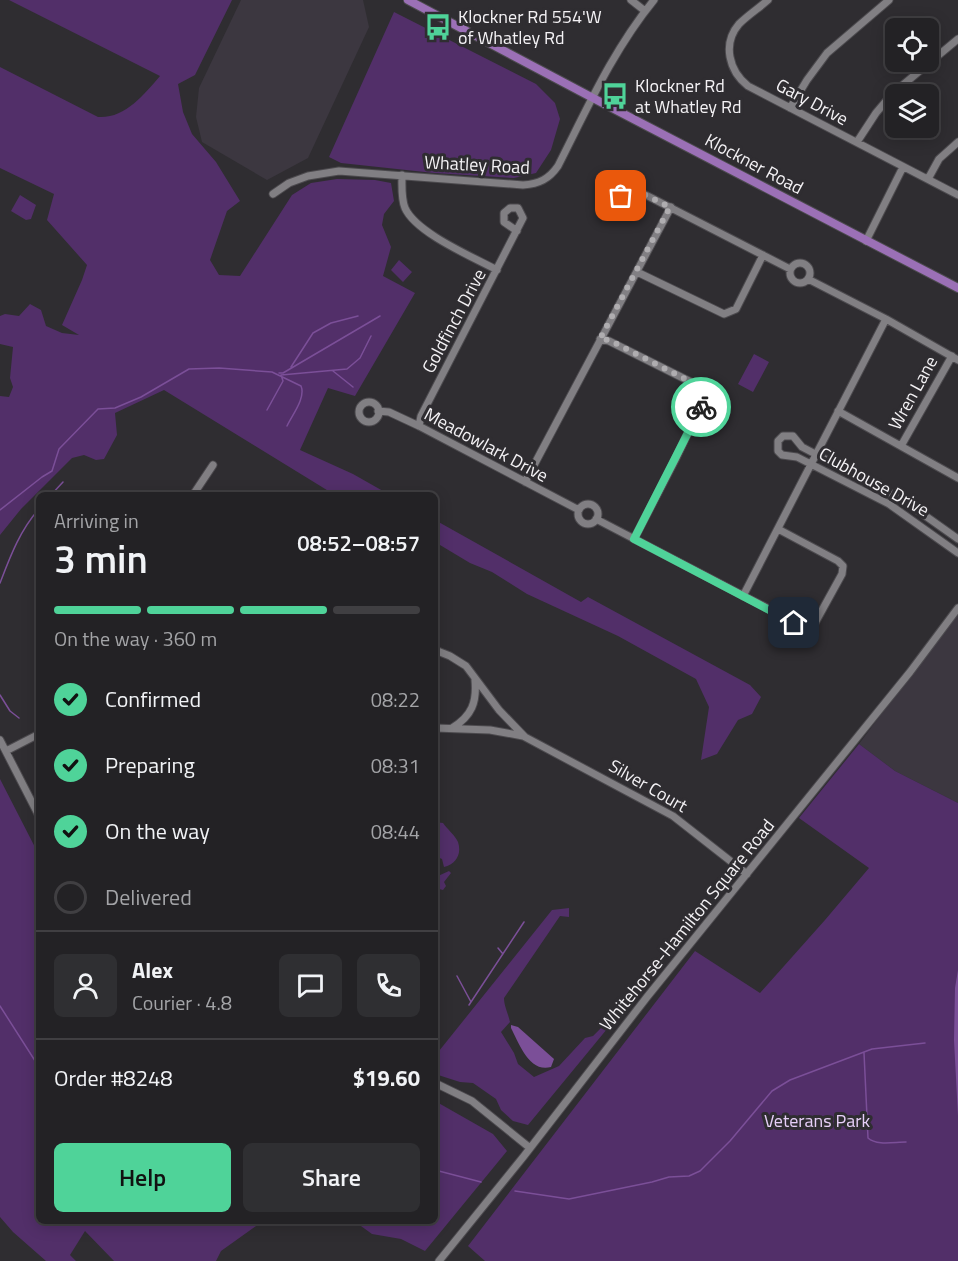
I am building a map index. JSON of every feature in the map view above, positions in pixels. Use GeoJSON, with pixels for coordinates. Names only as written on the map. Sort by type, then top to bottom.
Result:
{"type":"FeatureCollection","features":[{"type":"Feature","properties":{"kind":"main road","name":"Klockner Road"},"geometry":{"type":"LineString","coordinates":[[408,0],[958,288]]}},
{"type":"Feature","properties":{"kind":"street"},"geometry":{"type":"LineString","coordinates":[[632,0],[645,11]]}},
{"type":"Feature","properties":{"kind":"street","name":"Whatley Road"},"geometry":{"type":"LineString","coordinates":[[273,194],[289,183],[327,171],[523,184],[540,182],[553,173],[558,166],[624,41],[654,0]]}},
{"type":"Feature","properties":{"kind":"street","name":"Gary Drive"},"geometry":{"type":"LineString","coordinates":[[768,0],[736,28],[730,43],[732,67],[742,81],[958,195]]}},
{"type":"Feature","properties":{"kind":"street"},"geometry":{"type":"LineString","coordinates":[[790,108],[827,53],[889,0]]}},
{"type":"Feature","properties":{"kind":"street"},"geometry":{"type":"LineString","coordinates":[[857,142],[892,94],[958,39]]}},
{"type":"Feature","properties":{"kind":"street"},"geometry":{"type":"LineString","coordinates":[[927,179],[939,159],[958,142]]}},
{"type":"Feature","properties":{"kind":"street"},"geometry":{"type":"LineString","coordinates":[[866,241],[903,167]]}},
{"type":"Feature","properties":{"kind":"street"},"geometry":{"type":"LineString","coordinates":[[402,175],[403,202],[415,222],[432,235],[497,270]]}},
{"type":"Feature","properties":{"kind":"street"},"geometry":{"type":"LineString","coordinates":[[624,187],[638,191],[790,270]]}},
{"type":"Feature","properties":{"kind":"street"},"geometry":{"type":"LineString","coordinates":[[525,483],[670,207]]}},
{"type":"Feature","properties":{"kind":"street","name":"Goldfinch Drive"},"geometry":{"type":"LineString","coordinates":[[419,426],[421,416],[517,231]]}},
{"type":"Feature","properties":{"kind":"street"},"geometry":{"type":"LineString","coordinates":[[637,272],[724,314],[736,309],[763,255]]}},
{"type":"Feature","properties":{"kind":"street"},"geometry":{"type":"LineString","coordinates":[[804,264],[810,272],[808,279],[803,283],[796,283],[790,276],[790,270],[795,265],[804,264]]}},
{"type":"Feature","properties":{"kind":"street"},"geometry":{"type":"LineString","coordinates":[[808,279],[955,358]]}},
{"type":"Feature","properties":{"kind":"street"},"geometry":{"type":"LineString","coordinates":[[742,596],[886,319]]}},
{"type":"Feature","properties":{"kind":"street"},"geometry":{"type":"LineString","coordinates":[[600,339],[609,340],[699,386],[705,397],[634,539]]}},
{"type":"Feature","properties":{"kind":"street","name":"Wren Lane"},"geometry":{"type":"LineString","coordinates":[[901,446],[955,358]]}},
{"type":"Feature","properties":{"kind":"street","name":"Meadowlark Drive"},"geometry":{"type":"LineString","coordinates":[[378,411],[389,412],[419,426],[579,510]]}},
{"type":"Feature","properties":{"kind":"street"},"geometry":{"type":"LineString","coordinates":[[838,411],[958,478]]}},
{"type":"Feature","properties":{"kind":"street","name":"Clubhouse Drive"},"geometry":{"type":"LineString","coordinates":[[957,538],[903,500],[802,447],[794,436],[783,436],[778,441],[778,451],[782,455],[797,457],[889,504],[929,530],[958,553]]}},
{"type":"Feature","properties":{"kind":"street"},"geometry":{"type":"LineString","coordinates":[[196,492],[213,465]]}},
{"type":"Feature","properties":{"kind":"street","name":"Meadowlark Drive"},"geometry":{"type":"LineString","coordinates":[[583,506],[592,506],[597,513],[596,519],[589,524],[583,523],[579,518],[579,510],[583,506]]}},
{"type":"Feature","properties":{"kind":"street","name":"Meadowlark Drive"},"geometry":{"type":"LineString","coordinates":[[596,519],[813,633],[815,623],[842,574],[843,566],[838,561],[778,529]]}},
{"type":"Feature","properties":{"kind":"street"},"geometry":{"type":"LineString","coordinates":[[929,530],[935,522]]}},
{"type":"Feature","properties":{"kind":"street"},"geometry":{"type":"LineString","coordinates":[[949,546],[957,538]]}},
{"type":"Feature","properties":{"kind":"street","name":"Whitehorse-Hamilton Square Road"},"geometry":{"type":"LineString","coordinates":[[439,1261],[647,997],[910,672],[958,608]]}},
{"type":"Feature","properties":{"kind":"street","name":"Silver Court"},"geometry":{"type":"LineString","coordinates":[[438,651],[466,666],[499,710],[525,737]]}},
{"type":"Feature","properties":{"kind":"street"},"geometry":{"type":"LineString","coordinates":[[452,728],[465,719],[474,706],[475,680]]}},
{"type":"Feature","properties":{"kind":"street","name":"Silver Court"},"geometry":{"type":"LineString","coordinates":[[438,728],[490,730],[525,737],[673,816],[747,873]]}},
{"type":"Feature","properties":{"kind":"street"},"geometry":{"type":"LineString","coordinates":[[6,750],[36,735]]}},
{"type":"Feature","properties":{"kind":"street"},"geometry":{"type":"LineString","coordinates":[[0,740],[36,810]]}},
{"type":"Feature","properties":{"kind":"street"},"geometry":{"type":"LineString","coordinates":[[438,1084],[472,1101],[530,1148]]}},
{"type":"Feature","properties":{"kind":"shaded area"},"geometry":{"type":"Polygon","coordinates":[[[241,0],[363,0],[369,27],[308,158],[267,180],[202,142],[196,117],[199,88],[241,0]]]}},
{"type":"Feature","properties":{"kind":"shaded area"},"geometry":{"type":"Polygon","coordinates":[[[958,611],[958,803],[895,771],[859,744],[958,611]]]}},
{"type":"Feature","properties":{"kind":"shaded area"},"geometry":{"type":"Polygon","coordinates":[[[958,970],[958,1116],[954,1040],[955,988],[958,970]]]}},
{"type":"Feature","properties":{"kind":"shaded area"},"geometry":{"type":"Polygon","coordinates":[[[511,1025],[518,1027],[554,1059],[551,1067],[543,1068],[531,1061],[521,1049],[511,1025]]]}},
{"type":"Feature","properties":{"kind":"green space"},"geometry":{"type":"Polygon","coordinates":[[[9,0],[232,0],[195,75],[178,84],[183,112],[192,134],[216,162],[240,201],[227,211],[210,260],[219,275],[240,276],[292,195],[311,183],[337,179],[375,180],[391,183],[394,201],[384,214],[382,225],[391,247],[383,276],[415,293],[355,396],[328,388],[300,450],[353,474],[385,492],[330,492],[164,390],[115,413],[117,435],[104,459],[96,460],[84,455],[72,458],[36,492],[0,535],[0,396],[9,397],[13,387],[10,378],[13,347],[0,344],[0,316],[5,314],[19,316],[30,304],[41,310],[46,326],[62,333],[79,335],[62,325],[87,265],[47,220],[54,194],[0,168],[0,67],[98,117],[107,117],[125,110],[140,98],[160,76],[9,0]]]}},
{"type":"Feature","properties":{"kind":"green space"},"geometry":{"type":"Polygon","coordinates":[[[394,12],[536,84],[555,103],[560,119],[551,150],[536,173],[514,178],[434,173],[341,163],[329,157],[394,12]]]}},
{"type":"Feature","properties":{"kind":"green space"},"geometry":{"type":"Polygon","coordinates":[[[20,195],[36,205],[31,219],[26,220],[11,211],[20,195]]]}},
{"type":"Feature","properties":{"kind":"green space"},"geometry":{"type":"Polygon","coordinates":[[[399,260],[412,272],[403,282],[391,270],[399,260]]]}},
{"type":"Feature","properties":{"kind":"green space"},"geometry":{"type":"Polygon","coordinates":[[[754,354],[769,362],[753,392],[738,384],[754,354]]]}},
{"type":"Feature","properties":{"kind":"green space"},"geometry":{"type":"Polygon","coordinates":[[[438,522],[581,602],[588,597],[750,685],[761,697],[752,714],[738,720],[717,754],[701,760],[709,707],[696,679],[618,636],[527,594],[492,572],[470,563],[438,544],[438,522]]]}},
{"type":"Feature","properties":{"kind":"green space","name":"Veterans Park"},"geometry":{"type":"Polygon","coordinates":[[[859,744],[895,771],[958,803],[958,1261],[485,1261],[468,1246],[695,951],[760,993],[869,868],[799,818],[859,744]]]}},
{"type":"Feature","properties":{"kind":"green space"},"geometry":{"type":"Polygon","coordinates":[[[0,779],[36,849],[36,1224],[259,1224],[221,1251],[216,1261],[114,1261],[85,1231],[70,1255],[76,1261],[46,1261],[13,1232],[0,1217],[0,779]]]}},
{"type":"Feature","properties":{"kind":"green space"},"geometry":{"type":"Polygon","coordinates":[[[438,822],[443,823],[455,837],[459,846],[457,858],[452,864],[444,867],[442,859],[438,857],[438,822]]]}},
{"type":"Feature","properties":{"kind":"green space"},"geometry":{"type":"Polygon","coordinates":[[[449,871],[451,873],[444,882],[446,886],[443,890],[438,889],[438,876],[449,871]]]}},
{"type":"Feature","properties":{"kind":"green space"},"geometry":{"type":"Polygon","coordinates":[[[569,908],[569,917],[560,916],[504,998],[510,1022],[501,1032],[518,1064],[534,1077],[559,1066],[585,1038],[593,1036],[602,1027],[607,1029],[528,1125],[513,1121],[501,1110],[496,1099],[473,1083],[460,1082],[438,1075],[438,1052],[552,910],[569,908]]]}},
{"type":"Feature","properties":{"kind":"green space"},"geometry":{"type":"Polygon","coordinates":[[[438,1103],[493,1134],[507,1151],[425,1251],[401,1239],[372,1234],[358,1224],[438,1224],[438,1103]]]}},
{"type":"Feature","properties":{"kind":"waterway"},"geometry":{"type":"LineString","coordinates":[[291,367],[313,333],[331,323],[358,316]]}},
{"type":"Feature","properties":{"kind":"waterway"},"geometry":{"type":"LineString","coordinates":[[279,373],[283,373],[380,316]]}},
{"type":"Feature","properties":{"kind":"waterway"},"geometry":{"type":"LineString","coordinates":[[267,410],[283,381],[281,375],[347,369],[360,358],[371,336]]}},
{"type":"Feature","properties":{"kind":"waterway"},"geometry":{"type":"LineString","coordinates":[[0,510],[52,471],[59,449],[98,409],[115,408],[141,397],[189,369],[219,368],[272,372],[301,386],[302,396],[287,426]]}},
{"type":"Feature","properties":{"kind":"waterway"},"geometry":{"type":"LineString","coordinates":[[333,371],[353,387]]}},
{"type":"Feature","properties":{"kind":"waterway"},"geometry":{"type":"LineString","coordinates":[[54,492],[63,482]]}},
{"type":"Feature","properties":{"kind":"waterway"},"geometry":{"type":"LineString","coordinates":[[0,583],[21,535],[36,512]]}},
{"type":"Feature","properties":{"kind":"waterway"},"geometry":{"type":"LineString","coordinates":[[0,695],[10,711],[19,718]]}},
{"type":"Feature","properties":{"kind":"waterway"},"geometry":{"type":"LineString","coordinates":[[469,1005],[524,922]]}},
{"type":"Feature","properties":{"kind":"waterway"},"geometry":{"type":"LineString","coordinates":[[498,948],[503,954]]}},
{"type":"Feature","properties":{"kind":"waterway"},"geometry":{"type":"LineString","coordinates":[[457,976],[471,1002]]}},
{"type":"Feature","properties":{"kind":"waterway"},"geometry":{"type":"LineString","coordinates":[[0,1006],[36,1062]]}},
{"type":"Feature","properties":{"kind":"waterway"},"geometry":{"type":"LineString","coordinates":[[515,1191],[569,1199],[669,1177],[689,1176],[700,1171],[730,1141],[772,1091],[790,1080],[872,1049],[925,1043]]}},
{"type":"Feature","properties":{"kind":"waterway"},"geometry":{"type":"LineString","coordinates":[[864,1053],[868,1138],[881,1143],[906,1142]]}},
{"type":"Feature","properties":{"kind":"waterway"},"geometry":{"type":"LineString","coordinates":[[438,1171],[481,1182]]}},
{"type":"Feature","properties":{"kind":"way so far"},"geometry":{"type":"LineString","coordinates":[[621,196],[624,187],[631,188],[670,207],[600,339],[609,340],[699,386],[705,397],[701,407]]}},
{"type":"Feature","properties":{"kind":"place","name":"Klockner Rd 554'W of Whatley Rd"},"geometry":{"type":"Point","coordinates":[438,27]}},
{"type":"Feature","properties":{"kind":"place","name":"Klockner Rd at Whatley Rd"},"geometry":{"type":"Point","coordinates":[615,96]}},
{"type":"Feature","properties":{"kind":"route"},"geometry":{"type":"LineString","coordinates":[[701,407],[634,539],[794,623]]}}]}
